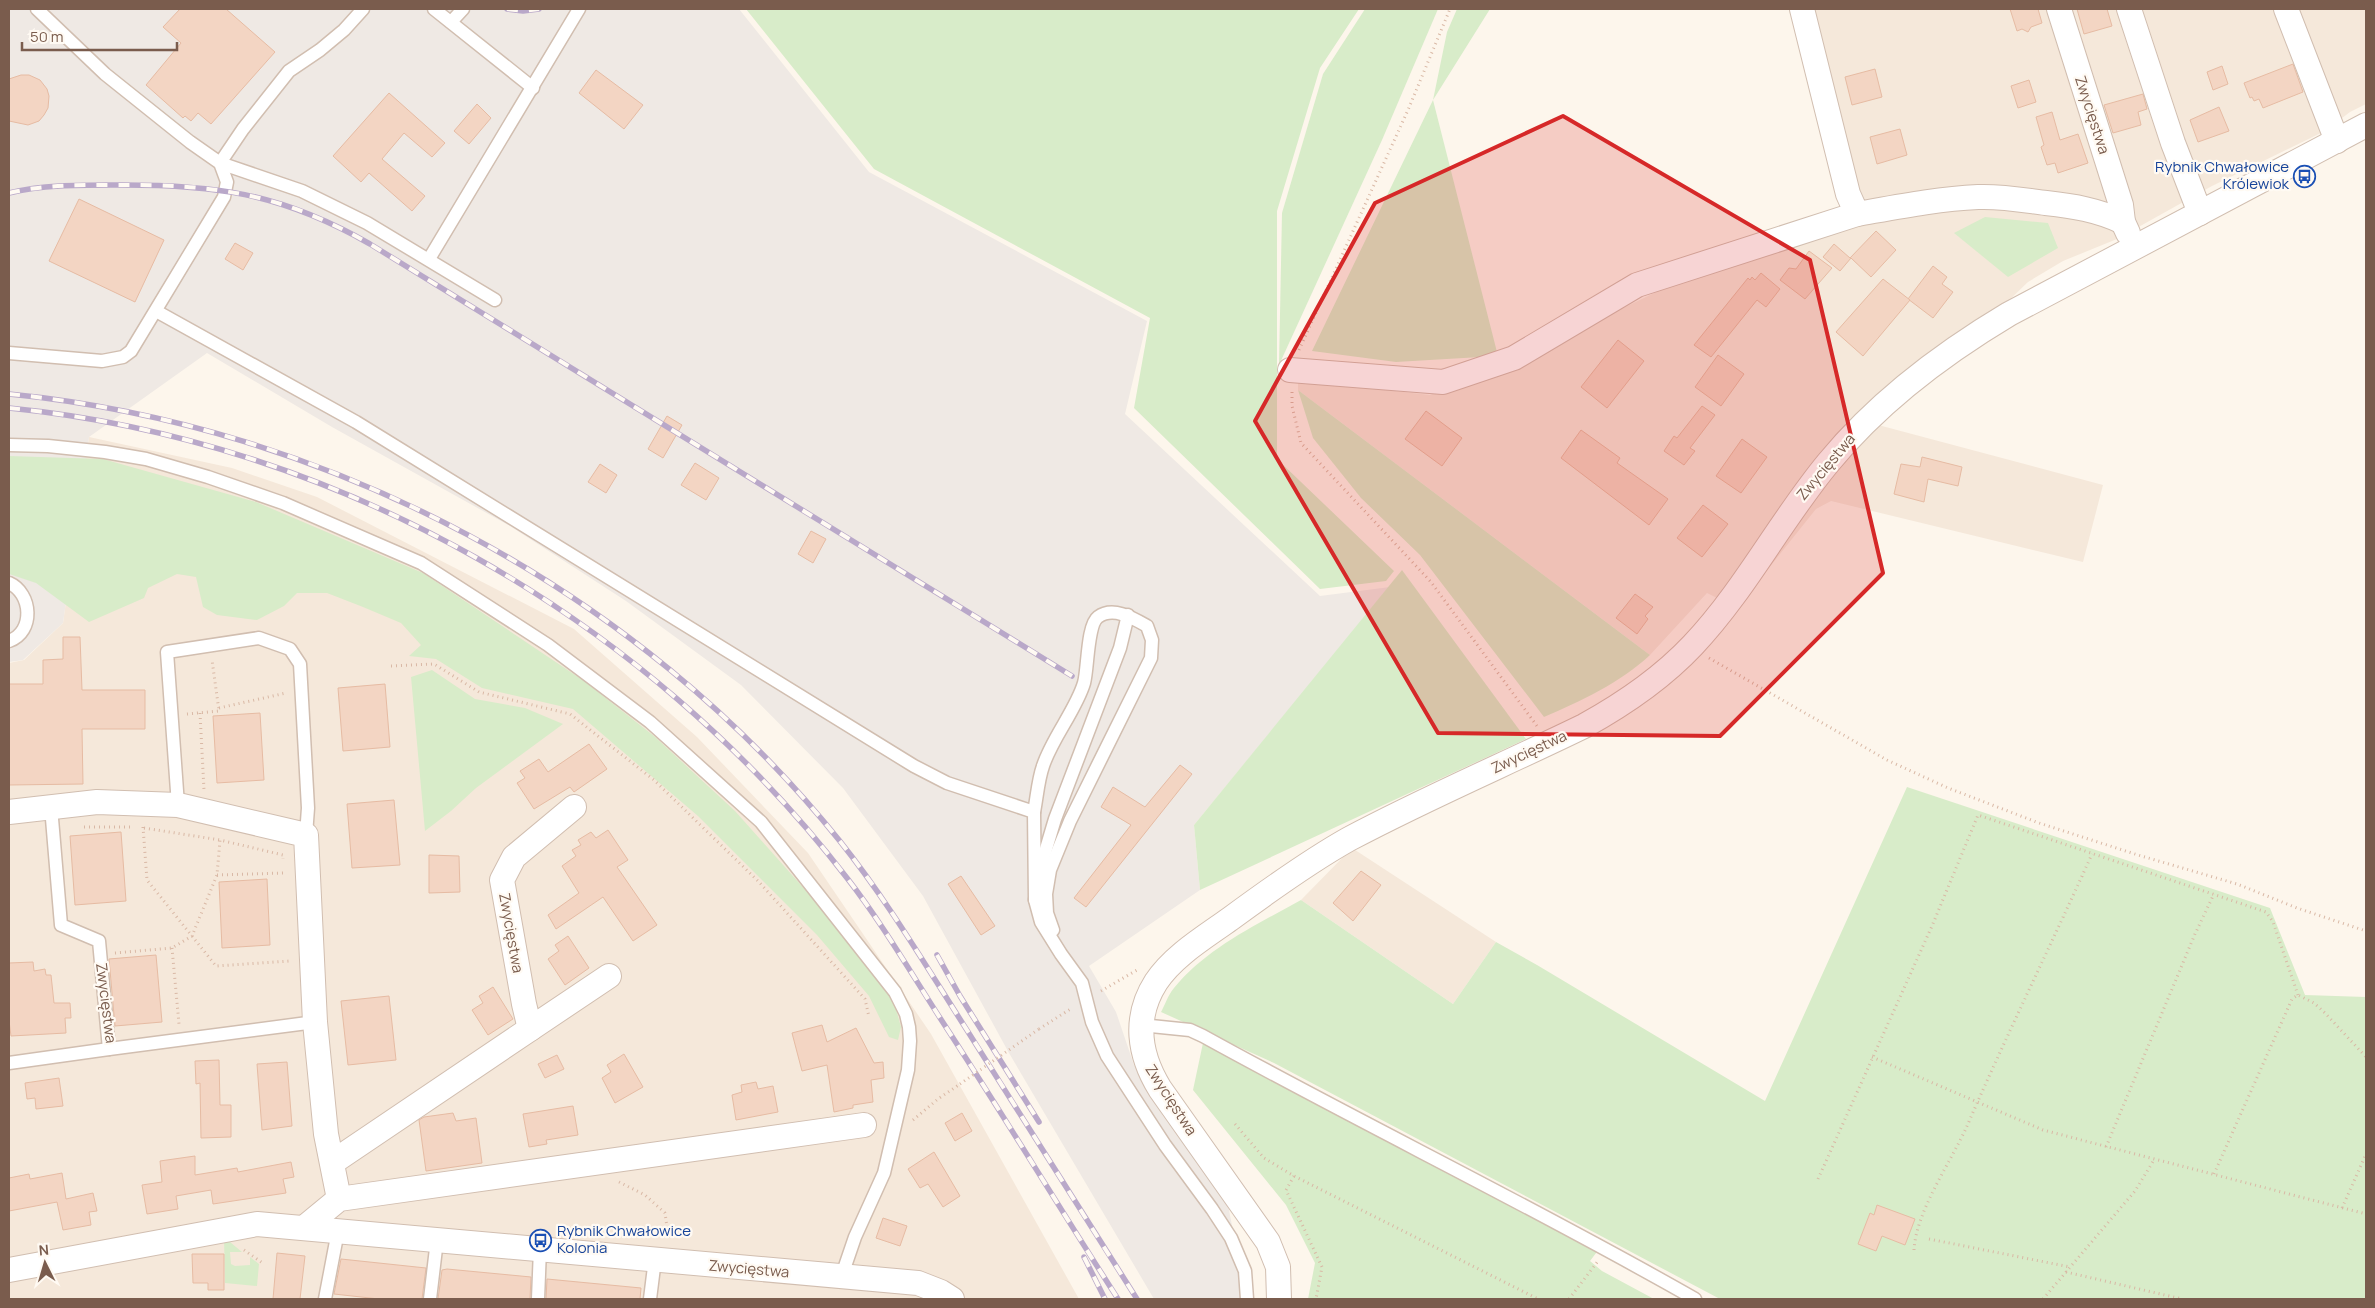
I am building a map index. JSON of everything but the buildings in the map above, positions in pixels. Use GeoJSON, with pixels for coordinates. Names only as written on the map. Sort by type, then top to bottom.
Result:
{"type":"FeatureCollection","features":[{"type":"Feature","properties":{"kind":"street"},"geometry":{"type":"LineString","coordinates":[[1802,9],[1848,194],[1857,214]]}},
{"type":"Feature","properties":{"kind":"street","name":"Zwycięstwa"},"geometry":{"type":"LineString","coordinates":[[2059,9],[2121,205],[2123,222],[2134,248]]}},
{"type":"Feature","properties":{"kind":"street"},"geometry":{"type":"LineString","coordinates":[[2129,9],[2174,143],[2200,213]]}},
{"type":"Feature","properties":{"kind":"street"},"geometry":{"type":"LineString","coordinates":[[2286,9],[2337,141]]}},
{"type":"Feature","properties":{"kind":"street","name":"Zwycięstwa"},"geometry":{"type":"LineString","coordinates":[[1279,1299],[1280,1277],[1272,1250],[1153,1078],[1144,1056],[1141,1025],[1144,1010],[1155,983],[1173,963],[1257,899],[1348,840],[1584,726],[1637,694],[1692,646],[1738,588],[1797,501],[1846,442],[1889,400],[1921,373],[1985,328],[2366,125]]}},
{"type":"Feature","properties":{"kind":"street"},"geometry":{"type":"LineString","coordinates":[[1290,370],[1443,382],[1514,358],[1637,286],[1857,214],[1940,200],[1995,197],[2076,206],[2104,212],[2123,222]]}},
{"type":"Feature","properties":{"kind":"street"},"geometry":{"type":"LineString","coordinates":[[9,812],[52,817],[97,802],[178,805],[306,835],[301,962],[315,1022],[326,1134],[339,1199]]}},
{"type":"Feature","properties":{"kind":"street","name":"Zwycięstwa"},"geometry":{"type":"LineString","coordinates":[[530,1029],[502,880],[514,857],[574,807]]}},
{"type":"Feature","properties":{"kind":"street"},"geometry":{"type":"LineString","coordinates":[[333,1162],[609,976]]}},
{"type":"Feature","properties":{"kind":"street"},"geometry":{"type":"LineString","coordinates":[[305,1227],[339,1199],[864,1125]]}},
{"type":"Feature","properties":{"kind":"street","name":"Zwycięstwa"},"geometry":{"type":"LineString","coordinates":[[9,1270],[258,1224],[841,1278],[918,1283],[941,1292],[952,1299]]}},
{"type":"Feature","properties":{"kind":"lane"},"geometry":{"type":"LineString","coordinates":[[37,9],[105,74],[176,131],[220,163],[302,191],[367,223],[496,300]]}},
{"type":"Feature","properties":{"kind":"lane"},"geometry":{"type":"LineString","coordinates":[[220,163],[243,129],[289,71],[320,50],[344,30],[361,9]]}},
{"type":"Feature","properties":{"kind":"lane"},"geometry":{"type":"LineString","coordinates":[[434,9],[533,88]]}},
{"type":"Feature","properties":{"kind":"lane"},"geometry":{"type":"LineString","coordinates":[[451,22],[463,9]]}},
{"type":"Feature","properties":{"kind":"lane"},"geometry":{"type":"LineString","coordinates":[[429,259],[533,88],[576,10]]}},
{"type":"Feature","properties":{"kind":"lane"},"geometry":{"type":"LineString","coordinates":[[9,353],[102,362],[122,357],[135,346],[224,197],[227,182],[220,163]]}},
{"type":"Feature","properties":{"kind":"lane"},"geometry":{"type":"LineString","coordinates":[[156,310],[356,422],[914,766],[947,783],[1034,812]]}},
{"type":"Feature","properties":{"kind":"lane"},"geometry":{"type":"LineString","coordinates":[[9,445],[48,446],[106,452],[146,459],[208,477],[292,507],[421,563],[548,645],[650,722],[761,822],[895,992],[906,1014],[910,1041],[908,1070],[884,1173],[854,1237],[841,1278]]}},
{"type":"Feature","properties":{"kind":"lane"},"geometry":{"type":"LineString","coordinates":[[9,583],[20,590],[26,599],[29,609],[22,631],[9,641]]}},
{"type":"Feature","properties":{"kind":"lane"},"geometry":{"type":"LineString","coordinates":[[1061,954],[1047,913],[1046,894],[1050,870],[1074,813],[1151,658],[1152,640],[1148,626],[1128,615],[1106,612],[1096,618],[1091,628],[1084,684],[1042,767],[1034,812],[1035,900],[1041,922],[1061,954],[1082,983],[1092,1022],[1107,1056],[1165,1145],[1212,1208],[1231,1238],[1245,1271],[1247,1299]]}},
{"type":"Feature","properties":{"kind":"lane"},"geometry":{"type":"LineString","coordinates":[[1035,900],[1040,869],[1055,819],[1120,648],[1128,615]]}},
{"type":"Feature","properties":{"kind":"lane"},"geometry":{"type":"LineString","coordinates":[[178,805],[167,652],[260,638],[290,649],[300,664],[303,689],[308,808],[306,835]]}},
{"type":"Feature","properties":{"kind":"lane","name":"Zwycięstwa"},"geometry":{"type":"LineString","coordinates":[[52,817],[61,925],[99,941],[109,1050],[315,1022]]}},
{"type":"Feature","properties":{"kind":"lane"},"geometry":{"type":"LineString","coordinates":[[1141,1025],[1190,1030],[1203,1036],[1339,1110],[1614,1253],[1695,1299]]}},
{"type":"Feature","properties":{"kind":"lane"},"geometry":{"type":"LineString","coordinates":[[9,1063],[109,1050]]}},
{"type":"Feature","properties":{"kind":"lane"},"geometry":{"type":"LineString","coordinates":[[325,1299],[338,1231]]}},
{"type":"Feature","properties":{"kind":"lane"},"geometry":{"type":"LineString","coordinates":[[430,1299],[437,1240]]}},
{"type":"Feature","properties":{"kind":"lane"},"geometry":{"type":"LineString","coordinates":[[538,1299],[540,1249]]}},
{"type":"Feature","properties":{"kind":"lane"},"geometry":{"type":"LineString","coordinates":[[650,1299],[661,1260]]}},
{"type":"Feature","properties":{"kind":"path"},"geometry":{"type":"LineString","coordinates":[[1450,9],[1408,110],[1290,370],[1292,406],[1301,442],[1430,582],[1533,720],[1546,745]]}},
{"type":"Feature","properties":{"kind":"path"},"geometry":{"type":"LineString","coordinates":[[210,646],[219,708]]}},
{"type":"Feature","properties":{"kind":"path"},"geometry":{"type":"LineString","coordinates":[[1692,646],[1717,664],[1878,756],[1948,788],[2039,823],[2237,884],[2297,908],[2366,931]]}},
{"type":"Feature","properties":{"kind":"path"},"geometry":{"type":"LineString","coordinates":[[391,666],[434,664],[479,692],[570,714],[654,780],[758,880],[865,999],[869,1017]]}},
{"type":"Feature","properties":{"kind":"path"},"geometry":{"type":"LineString","coordinates":[[172,715],[219,711],[219,708],[303,689]]}},
{"type":"Feature","properties":{"kind":"path"},"geometry":{"type":"LineString","coordinates":[[200,713],[204,799],[202,810]]}},
{"type":"Feature","properties":{"kind":"path"},"geometry":{"type":"LineString","coordinates":[[1818,1179],[1978,815],[2266,912],[2272,922],[2298,995],[2314,1003],[2325,1013],[2366,1057]]}},
{"type":"Feature","properties":{"kind":"path"},"geometry":{"type":"LineString","coordinates":[[52,817],[143,827],[220,840],[283,855],[285,882]]}},
{"type":"Feature","properties":{"kind":"path"},"geometry":{"type":"LineString","coordinates":[[143,827],[146,880],[216,966],[301,962]]}},
{"type":"Feature","properties":{"kind":"path"},"geometry":{"type":"LineString","coordinates":[[100,954],[172,948],[192,936],[217,876],[220,840]]}},
{"type":"Feature","properties":{"kind":"path"},"geometry":{"type":"LineString","coordinates":[[1914,1250],[1915,1236],[1922,1218],[1967,1126],[1976,1102],[2092,854]]}},
{"type":"Feature","properties":{"kind":"path"},"geometry":{"type":"LineString","coordinates":[[217,876],[284,873]]}},
{"type":"Feature","properties":{"kind":"path"},"geometry":{"type":"LineString","coordinates":[[2106,1147],[2214,894]]}},
{"type":"Feature","properties":{"kind":"path"},"geometry":{"type":"LineString","coordinates":[[172,948],[180,1027]]}},
{"type":"Feature","properties":{"kind":"path"},"geometry":{"type":"LineString","coordinates":[[290,951],[301,962]]}},
{"type":"Feature","properties":{"kind":"path"},"geometry":{"type":"LineString","coordinates":[[895,1124],[909,1124],[938,1099],[1046,1024],[1086,999],[1150,963],[1173,963]]}},
{"type":"Feature","properties":{"kind":"path"},"geometry":{"type":"LineString","coordinates":[[2214,1174],[2292,999],[2298,995]]}},
{"type":"Feature","properties":{"kind":"path"},"geometry":{"type":"LineString","coordinates":[[1872,1057],[2043,1130],[2366,1214]]}},
{"type":"Feature","properties":{"kind":"path"},"geometry":{"type":"LineString","coordinates":[[1235,1124],[1264,1158],[1294,1176],[1538,1299]]}},
{"type":"Feature","properties":{"kind":"path"},"geometry":{"type":"LineString","coordinates":[[2342,1208],[2366,1154]]}},
{"type":"Feature","properties":{"kind":"path"},"geometry":{"type":"LineString","coordinates":[[2043,1299],[2135,1191],[2154,1160]]}},
{"type":"Feature","properties":{"kind":"path"},"geometry":{"type":"LineString","coordinates":[[1294,1176],[1286,1190],[1322,1266],[1316,1299]]}},
{"type":"Feature","properties":{"kind":"path"},"geometry":{"type":"LineString","coordinates":[[645,1195],[665,1213],[670,1236],[661,1260]]}},
{"type":"Feature","properties":{"kind":"path"},"geometry":{"type":"LineString","coordinates":[[1929,1239],[2070,1267]]}},
{"type":"Feature","properties":{"kind":"path"},"geometry":{"type":"LineString","coordinates":[[1569,1299],[1596,1264]]}},
{"type":"Feature","properties":{"kind":"path"},"geometry":{"type":"LineString","coordinates":[[2066,1272],[2182,1299]]}},
{"type":"Feature","properties":{"kind":"highlighted area"},"geometry":{"type":"Polygon","coordinates":[[[1563,116],[1810,260],[1883,573],[1720,736],[1438,733],[1255,421],[1375,203],[1563,116]]]}},
{"type":"Feature","properties":{"kind":"shaded area"},"geometry":{"type":"Polygon","coordinates":[[[9,9],[739,9],[869,172],[1147,321],[1125,414],[1320,596],[1390,587],[1194,825],[1200,890],[1089,966],[1116,1012],[1134,1065],[1163,1116],[1228,1205],[1246,1297],[1244,1299],[1154,1299],[1009,1053],[923,896],[843,788],[741,685],[626,601],[510,526],[332,427],[207,353],[89,437],[63,623],[23,660],[9,662],[9,9]]]}},
{"type":"Feature","properties":{"kind":"shaded area"},"geometry":{"type":"Polygon","coordinates":[[[1809,9],[2366,9],[2366,104],[2350,112],[2325,131],[2212,186],[2117,239],[2063,261],[2028,282],[2003,306],[1945,341],[1852,418],[2103,485],[2083,562],[1831,501],[1816,509],[1737,608],[1707,593],[1650,655],[1298,390],[1298,380],[1430,395],[1553,349],[1588,325],[1679,281],[1856,224],[1809,9]]]}},
{"type":"Feature","properties":{"kind":"shaded area"},"geometry":{"type":"Polygon","coordinates":[[[89,437],[232,468],[317,497],[574,629],[697,737],[808,853],[931,1034],[1079,1299],[9,1299],[9,663],[24,660],[63,623],[89,437]]]}},
{"type":"Feature","properties":{"kind":"shaded area"},"geometry":{"type":"Polygon","coordinates":[[[1352,848],[1496,942],[1453,1004],[1301,900],[1352,848]]]}},
{"type":"Feature","properties":{"kind":"green space"},"geometry":{"type":"Polygon","coordinates":[[[746,9],[1359,9],[1320,68],[1277,211],[1277,459],[1394,571],[1386,581],[1320,589],[1134,408],[1150,318],[874,169],[746,9]]]}},
{"type":"Feature","properties":{"kind":"green space"},"geometry":{"type":"Polygon","coordinates":[[[1365,9],[1438,9],[1382,140],[1279,365],[1282,213],[1323,74],[1365,9]]]}},
{"type":"Feature","properties":{"kind":"green space"},"geometry":{"type":"Polygon","coordinates":[[[1457,9],[1490,9],[1433,100],[1447,32],[1457,9]]]}},
{"type":"Feature","properties":{"kind":"green space"},"geometry":{"type":"Polygon","coordinates":[[[1433,100],[1498,356],[1396,362],[1312,351],[1433,100]]]}},
{"type":"Feature","properties":{"kind":"green space"},"geometry":{"type":"Polygon","coordinates":[[[1985,217],[2048,223],[2058,248],[2008,277],[1954,233],[1985,217]]]}},
{"type":"Feature","properties":{"kind":"green space"},"geometry":{"type":"Polygon","coordinates":[[[1298,390],[1650,655],[1613,683],[1586,698],[1544,717],[1420,555],[1361,498],[1313,438],[1298,390]]]}},
{"type":"Feature","properties":{"kind":"green space"},"geometry":{"type":"Polygon","coordinates":[[[9,456],[103,459],[256,502],[423,573],[584,681],[654,736],[735,811],[889,984],[901,1027],[898,1040],[889,1037],[869,996],[817,935],[698,816],[573,709],[482,688],[436,659],[409,656],[421,645],[401,623],[327,593],[297,593],[284,606],[257,620],[217,615],[203,607],[196,577],[177,574],[148,588],[144,598],[89,622],[36,583],[9,574],[9,456]]]}},
{"type":"Feature","properties":{"kind":"green space"},"geometry":{"type":"Polygon","coordinates":[[[1402,570],[1526,739],[1200,890],[1194,825],[1402,570]]]}},
{"type":"Feature","properties":{"kind":"green space"},"geometry":{"type":"Polygon","coordinates":[[[432,670],[475,699],[525,708],[563,724],[476,788],[425,831],[411,677],[432,670]]]}},
{"type":"Feature","properties":{"kind":"green space"},"geometry":{"type":"Polygon","coordinates":[[[1907,787],[2270,908],[2305,995],[2366,997],[2366,1299],[1720,1299],[1274,1063],[1161,1012],[1174,988],[1201,961],[1233,938],[1301,900],[1453,1004],[1496,942],[1765,1101],[1907,787]]]}},
{"type":"Feature","properties":{"kind":"green space"},"geometry":{"type":"Polygon","coordinates":[[[1203,1043],[1599,1249],[1590,1261],[1602,1271],[1654,1299],[1308,1299],[1315,1263],[1286,1205],[1193,1090],[1203,1043]]]}},
{"type":"Feature","properties":{"kind":"green space"},"geometry":{"type":"Polygon","coordinates":[[[224,1237],[242,1252],[230,1252],[231,1264],[235,1266],[250,1265],[250,1257],[259,1264],[257,1286],[225,1283],[224,1237]]]}},
{"type":"Feature","properties":{"kind":"railway"},"geometry":{"type":"LineString","coordinates":[[507,9],[523,11],[539,9]]}},
{"type":"Feature","properties":{"kind":"railway"},"geometry":{"type":"LineString","coordinates":[[9,193],[47,187],[85,185],[182,186],[245,195],[275,202],[337,226],[370,244],[1072,676]]}},
{"type":"Feature","properties":{"kind":"railway"},"geometry":{"type":"LineString","coordinates":[[9,394],[128,412],[245,442],[358,483],[468,535],[572,597],[669,669],[759,750],[839,840],[855,861],[915,948],[1137,1299]]}},
{"type":"Feature","properties":{"kind":"railway"},"geometry":{"type":"LineString","coordinates":[[9,408],[131,427],[250,458],[365,502],[476,558],[580,623],[678,699],[767,784],[860,895],[987,1090],[1118,1299]]}},
{"type":"Feature","properties":{"kind":"railway"},"geometry":{"type":"LineString","coordinates":[[937,955],[960,996],[1039,1122]]}},
{"type":"Feature","properties":{"kind":"railway"},"geometry":{"type":"LineString","coordinates":[[1084,1257],[1105,1299]]}},
{"type":"Feature","properties":{"kind":"place","name":"Rybnik Chwałowice Królewiok"},"geometry":{"type":"Point","coordinates":[2305,176]}},
{"type":"Feature","properties":{"kind":"place","name":"Rybnik Chwałowice Kolonia"},"geometry":{"type":"Point","coordinates":[541,1240]}}]}
